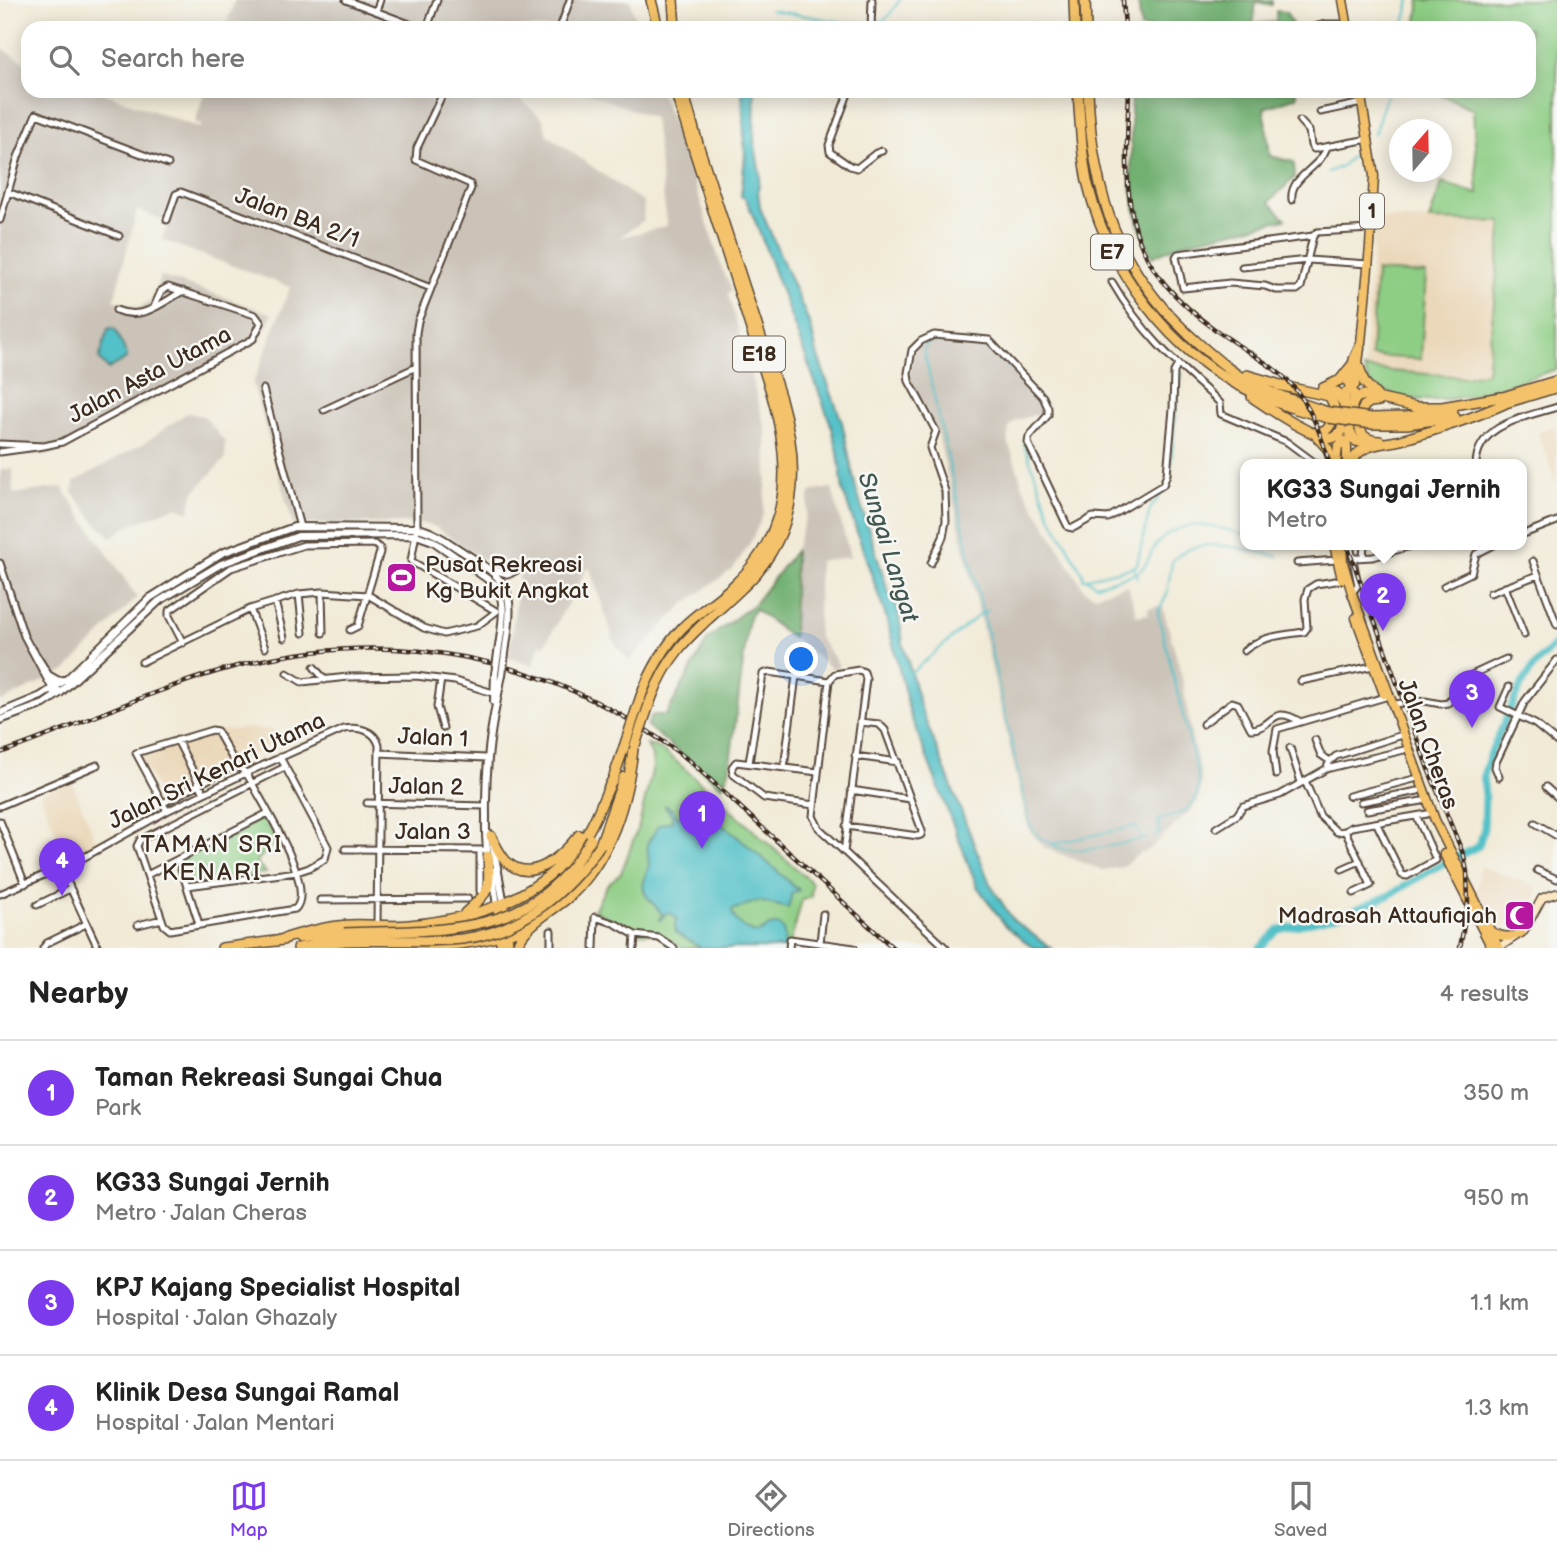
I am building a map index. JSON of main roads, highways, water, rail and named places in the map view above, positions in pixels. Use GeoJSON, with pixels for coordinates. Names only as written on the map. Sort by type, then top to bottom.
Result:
{"type":"FeatureCollection","features":[{"type":"Feature","properties":{"kind":"highway"},"geometry":{"type":"LineString","coordinates":[[651,0],[656,21]]}},
{"type":"Feature","properties":{"kind":"highway"},"geometry":{"type":"LineString","coordinates":[[673,0],[674,21]]}},
{"type":"Feature","properties":{"kind":"highway"},"geometry":{"type":"LineString","coordinates":[[1074,0],[1075,21]]}},
{"type":"Feature","properties":{"kind":"highway"},"geometry":{"type":"LineString","coordinates":[[1085,0],[1086,21]]}},
{"type":"Feature","properties":{"kind":"highway","name":"E18"},"geometry":{"type":"LineString","coordinates":[[222,948],[344,937],[462,939],[498,930],[530,915],[549,902],[577,877],[595,842],[631,747],[654,666],[682,628],[738,582],[761,553],[779,514],[786,474],[782,434],[677,98]]}},
{"type":"Feature","properties":{"kind":"highway","name":"E18"},"geometry":{"type":"LineString","coordinates":[[646,697],[679,646],[694,629],[743,588],[767,559],[789,510],[794,476],[784,408],[685,98]]}},
{"type":"Feature","properties":{"kind":"highway","name":"E7"},"geometry":{"type":"LineString","coordinates":[[1079,98],[1081,141],[1087,181],[1100,225],[1112,253],[1159,321],[1198,359],[1222,376],[1268,399],[1328,415],[1373,421],[1439,414],[1502,400]]}},
{"type":"Feature","properties":{"kind":"highway","name":"E7"},"geometry":{"type":"LineString","coordinates":[[1089,98],[1098,180],[1122,248],[1138,278],[1170,318],[1223,365],[1271,393],[1328,415]]}},
{"type":"Feature","properties":{"kind":"highway"},"geometry":{"type":"LineString","coordinates":[[1223,365],[1278,385],[1324,394],[1334,405],[1332,423],[1324,432],[1311,430],[1285,418]]}},
{"type":"Feature","properties":{"kind":"highway"},"geometry":{"type":"LineString","coordinates":[[1318,389],[1333,385],[1356,365],[1364,383],[1380,399]]}},
{"type":"Feature","properties":{"kind":"highway"},"geometry":{"type":"LineString","coordinates":[[1222,376],[1324,442],[1331,459]]}},
{"type":"Feature","properties":{"kind":"highway"},"geometry":{"type":"LineString","coordinates":[[1278,385],[1337,392],[1348,404],[1360,396],[1416,407],[1442,407],[1502,400]]}},
{"type":"Feature","properties":{"kind":"highway"},"geometry":{"type":"LineString","coordinates":[[1354,459],[1360,451],[1380,444],[1483,414],[1502,400]]}},
{"type":"Feature","properties":{"kind":"highway"},"geometry":{"type":"LineString","coordinates":[[1395,403],[1377,401],[1364,406],[1360,429],[1364,438],[1370,441],[1399,440]]}},
{"type":"Feature","properties":{"kind":"highway"},"geometry":{"type":"LineString","coordinates":[[1309,431],[1328,438],[1334,438],[1345,431],[1363,444],[1380,444]]}},
{"type":"Feature","properties":{"kind":"highway"},"geometry":{"type":"LineString","coordinates":[[516,948],[520,938],[532,925],[573,893],[605,852],[615,830],[627,785],[631,747]]}},
{"type":"Feature","properties":{"kind":"highway","name":"E18"},"geometry":{"type":"LineString","coordinates":[[595,842],[613,779],[631,747]]}},
{"type":"Feature","properties":{"kind":"highway"},"geometry":{"type":"LineString","coordinates":[[491,836],[505,860],[513,866],[528,870],[543,867],[560,856],[577,838],[613,779]]}},
{"type":"Feature","properties":{"kind":"highway"},"geometry":{"type":"LineString","coordinates":[[277,941],[320,928],[411,925],[466,915],[501,905],[544,881],[573,852],[591,828],[604,795]]}},
{"type":"Feature","properties":{"kind":"highway"},"geometry":{"type":"LineString","coordinates":[[466,915],[487,892],[489,879],[485,852]]}},
{"type":"Feature","properties":{"kind":"highway"},"geometry":{"type":"LineString","coordinates":[[521,896],[511,909],[512,919],[523,927],[532,925]]}},
{"type":"Feature","properties":{"kind":"highway"},"geometry":{"type":"LineString","coordinates":[[466,915],[484,917],[491,925],[489,936],[483,942]]}},
{"type":"Feature","properties":{"kind":"highway"},"geometry":{"type":"LineString","coordinates":[[398,948],[436,948],[483,942],[532,925]]}},
{"type":"Feature","properties":{"kind":"highway","name":"E18"},"geometry":{"type":"LineString","coordinates":[[298,948],[344,937]]}},
{"type":"Feature","properties":{"kind":"main road"},"geometry":{"type":"LineString","coordinates":[[1343,0],[1347,21]]}},
{"type":"Feature","properties":{"kind":"main road","name":"1"},"geometry":{"type":"LineString","coordinates":[[1349,459],[1348,449],[1340,438],[1345,431],[1348,404],[1354,393],[1348,383],[1356,365],[1360,345],[1369,264],[1374,176],[1361,98]]}},
{"type":"Feature","properties":{"kind":"main road"},"geometry":{"type":"LineString","coordinates":[[1530,392],[1557,380]]}},
{"type":"Feature","properties":{"kind":"main road"},"geometry":{"type":"LineString","coordinates":[[1530,392],[1557,388]]}},
{"type":"Feature","properties":{"kind":"main road","name":"E7"},"geometry":{"type":"LineString","coordinates":[[1502,400],[1530,392]]}},
{"type":"Feature","properties":{"kind":"main road"},"geometry":{"type":"LineString","coordinates":[[1335,459],[1336,450],[1344,443]]}},
{"type":"Feature","properties":{"kind":"main road","name":"Jalan Cheras"},"geometry":{"type":"LineString","coordinates":[[1335,550],[1342,580],[1427,814],[1499,948]]}},
{"type":"Feature","properties":{"kind":"main road","name":"Jalan Cheras"},"geometry":{"type":"LineString","coordinates":[[1342,550],[1343,563],[1352,593],[1447,854]]}},
{"type":"Feature","properties":{"kind":"main road","name":"Jalan Cheras"},"geometry":{"type":"LineString","coordinates":[[1453,865],[1492,948]]}},
{"type":"Feature","properties":{"kind":"main road"},"geometry":{"type":"LineString","coordinates":[[1499,948],[1528,927],[1540,901],[1557,894]]}},
{"type":"Feature","properties":{"kind":"main road"},"geometry":{"type":"LineString","coordinates":[[501,905],[504,936],[509,948]]}},
{"type":"Feature","properties":{"kind":"main road"},"geometry":{"type":"LineString","coordinates":[[1490,931],[1503,937],[1513,937],[1521,933]]}},
{"type":"Feature","properties":{"kind":"main road"},"geometry":{"type":"LineString","coordinates":[[501,948],[504,936]]}},
{"type":"Feature","properties":{"kind":"water"},"geometry":{"type":"Polygon","coordinates":[[[742,98],[755,98],[754,139],[760,175],[760,208],[811,327],[817,354],[842,422],[856,489],[888,591],[898,609],[903,643],[920,706],[990,884],[1013,920],[1051,948],[1034,948],[1005,925],[977,886],[910,714],[887,620],[843,491],[831,425],[758,228],[746,199],[741,196],[745,156],[742,98]]]}},
{"type":"Feature","properties":{"kind":"water"},"geometry":{"type":"Polygon","coordinates":[[[108,329],[115,329],[127,355],[126,359],[108,369],[99,359],[108,329]]]}},
{"type":"Feature","properties":{"kind":"water"},"geometry":{"type":"Polygon","coordinates":[[[664,805],[672,809],[678,817],[692,808],[704,811],[798,888],[799,890],[792,893],[788,908],[758,901],[732,910],[738,922],[751,931],[760,932],[775,925],[782,928],[784,948],[701,948],[676,933],[677,919],[671,913],[666,913],[659,921],[662,914],[645,894],[643,885],[649,864],[647,844],[659,825],[672,821],[672,815],[664,805]]]}},
{"type":"Feature","properties":{"kind":"waterway"},"geometry":{"type":"LineString","coordinates":[[880,21],[886,19],[900,0]]}},
{"type":"Feature","properties":{"kind":"waterway"},"geometry":{"type":"LineString","coordinates":[[1405,21],[1410,0]]}},
{"type":"Feature","properties":{"kind":"waterway"},"geometry":{"type":"LineString","coordinates":[[770,10],[837,21]]}},
{"type":"Feature","properties":{"kind":"waterway"},"geometry":{"type":"LineString","coordinates":[[1374,134],[1386,98]]}},
{"type":"Feature","properties":{"kind":"waterway"},"geometry":{"type":"LineString","coordinates":[[1328,172],[1342,166],[1362,145]]}},
{"type":"Feature","properties":{"kind":"waterway"},"geometry":{"type":"LineString","coordinates":[[942,342],[929,342],[924,351],[1030,825],[1041,839],[1054,844],[1135,826],[1141,836]]}},
{"type":"Feature","properties":{"kind":"waterway"},"geometry":{"type":"LineString","coordinates":[[950,342],[983,342],[991,346],[1040,399],[1044,416]]}},
{"type":"Feature","properties":{"kind":"waterway"},"geometry":{"type":"LineString","coordinates":[[1083,579],[1137,564],[1150,509],[1166,488],[1170,476],[1176,406],[1182,373]]}},
{"type":"Feature","properties":{"kind":"waterway"},"geometry":{"type":"LineString","coordinates":[[1026,436],[1024,444],[1050,515],[1083,574],[1083,579]]}},
{"type":"Feature","properties":{"kind":"waterway"},"geometry":{"type":"LineString","coordinates":[[1137,573],[1146,564],[1156,545],[1176,530],[1198,525],[1240,534]]}},
{"type":"Feature","properties":{"kind":"waterway"},"geometry":{"type":"LineString","coordinates":[[1155,836],[1160,832],[1158,820],[1176,815],[1189,807],[1194,802],[1198,787],[1198,776],[1158,613],[1167,594],[1172,562],[1194,547],[1208,545],[1240,549]]}},
{"type":"Feature","properties":{"kind":"waterway"},"geometry":{"type":"LineString","coordinates":[[1247,550],[1278,556]]}},
{"type":"Feature","properties":{"kind":"waterway"},"geometry":{"type":"LineString","coordinates":[[1134,567],[1138,579]]}},
{"type":"Feature","properties":{"kind":"waterway"},"geometry":{"type":"LineString","coordinates":[[1087,579],[1096,585],[1134,574]]}},
{"type":"Feature","properties":{"kind":"waterway"},"geometry":{"type":"LineString","coordinates":[[911,673],[988,610]]}},
{"type":"Feature","properties":{"kind":"waterway"},"geometry":{"type":"LineString","coordinates":[[1260,948],[1278,930],[1341,915],[1388,896],[1479,846],[1484,828],[1483,776],[1489,757],[1520,687],[1534,666],[1557,642]]}},
{"type":"Feature","properties":{"kind":"waterway"},"geometry":{"type":"LineString","coordinates":[[1053,845],[1073,850],[1112,846],[1147,838]]}},
{"type":"Feature","properties":{"kind":"railway"},"geometry":{"type":"LineString","coordinates":[[1123,0],[1124,21]]}},
{"type":"Feature","properties":{"kind":"railway"},"geometry":{"type":"LineString","coordinates":[[1129,98],[1127,145],[1130,199],[1137,234],[1153,268],[1176,297],[1204,322],[1271,367],[1291,384],[1315,422],[1328,459]]}},
{"type":"Feature","properties":{"kind":"railway"},"geometry":{"type":"LineString","coordinates":[[1349,550],[1428,769],[1464,856],[1468,902],[1460,948]]}},
{"type":"Feature","properties":{"kind":"railway"},"geometry":{"type":"LineString","coordinates":[[0,753],[191,680],[282,656],[344,649],[406,650],[466,658],[524,673],[582,695],[637,724],[690,761],[893,948]]}},
{"type":"Feature","properties":{"kind":"place","name":"Pusat Rekreasi Kg Bukit Angkat"},"geometry":{"type":"Point","coordinates":[402,578]}},
{"type":"Feature","properties":{"kind":"place","name":"KG33 Sungai Jernih"},"geometry":{"type":"Point","coordinates":[1383,631]}},
{"type":"Feature","properties":{"kind":"place","name":"KPJ Kajang Specialist Hospital"},"geometry":{"type":"Point","coordinates":[1472,728]}},
{"type":"Feature","properties":{"kind":"place","name":"Taman Rekreasi Sungai Chua"},"geometry":{"type":"Point","coordinates":[702,849]}},
{"type":"Feature","properties":{"kind":"place","name":"Klinik Desa Sungai Ramal"},"geometry":{"type":"Point","coordinates":[62,896]}},
{"type":"Feature","properties":{"kind":"place","name":"Madrasah Attaufiqiah"},"geometry":{"type":"Point","coordinates":[1520,916]}},
{"type":"Feature","properties":{"kind":"district","name":"TAMAN SRI KENARI"},"geometry":{"type":"Point","coordinates":[212,858]}},
{"type":"Feature","properties":{"kind":"water label","name":"Sungai Langat"},"geometry":{"type":"Point","coordinates":[888,547]}}]}
